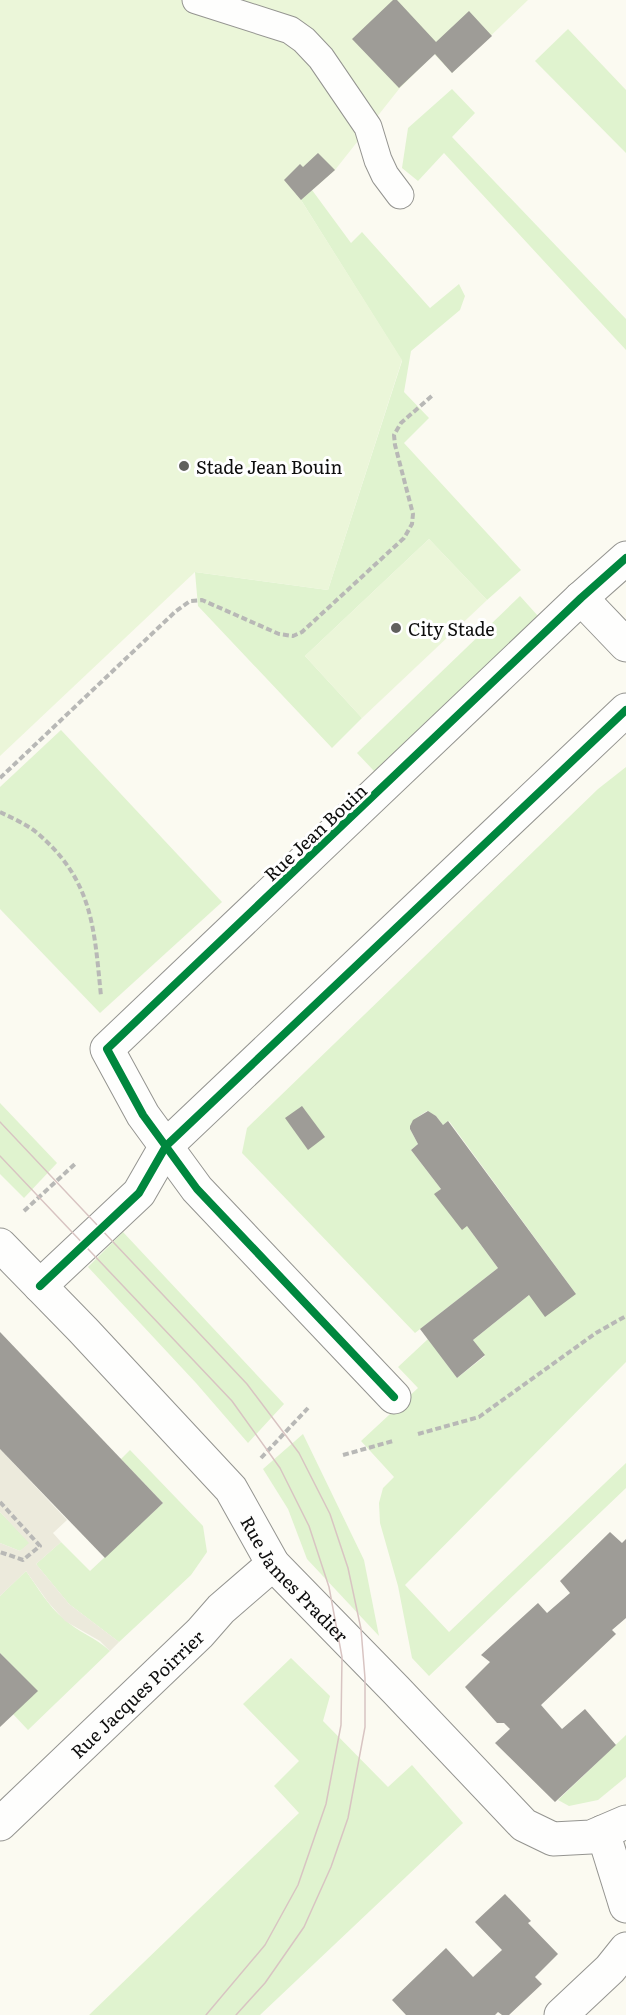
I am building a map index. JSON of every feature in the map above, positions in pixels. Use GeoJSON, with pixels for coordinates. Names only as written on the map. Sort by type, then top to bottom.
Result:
{"type":"FeatureCollection","features":[{"type":"Feature","properties":{"kind":"street","name":"Rue Jean Bouin"},"geometry":{"type":"LineString","coordinates":[[107,1049],[581,598],[626,558]]}},
{"type":"Feature","properties":{"kind":"street"},"geometry":{"type":"LineString","coordinates":[[581,598],[626,645]]}},
{"type":"Feature","properties":{"kind":"street"},"geometry":{"type":"LineString","coordinates":[[40,1286],[139,1193],[166,1146],[626,710]]}},
{"type":"Feature","properties":{"kind":"street"},"geometry":{"type":"LineString","coordinates":[[107,1049],[143,1115],[197,1189],[394,1397]]}},
{"type":"Feature","properties":{"kind":"street","name":"Rue James Pradier"},"geometry":{"type":"LineString","coordinates":[[0,1245],[83,1330],[231,1489],[273,1564],[524,1826],[553,1839],[591,1837],[615,1827]]}},
{"type":"Feature","properties":{"kind":"street","name":"Rue Jacques Poirrier"},"geometry":{"type":"LineString","coordinates":[[0,1824],[200,1633],[221,1609],[273,1564]]}},
{"type":"Feature","properties":{"kind":"street"},"geometry":{"type":"LineString","coordinates":[[615,1827],[626,1906]]}},
{"type":"Feature","properties":{"kind":"street"},"geometry":{"type":"LineString","coordinates":[[561,2015],[610,1969],[626,1948]]}},
{"type":"Feature","properties":{"kind":"lane"},"geometry":{"type":"LineString","coordinates":[[196,0],[290,30],[304,40],[321,58],[368,127],[385,175],[400,195]]}},
{"type":"Feature","properties":{"kind":"path"},"geometry":{"type":"LineString","coordinates":[[0,778],[176,611],[190,601],[201,600],[279,634],[293,636],[302,632],[404,538],[412,524],[413,514],[394,435],[401,423],[434,394]]}},
{"type":"Feature","properties":{"kind":"path"},"geometry":{"type":"LineString","coordinates":[[0,812],[35,831],[62,857],[79,883],[93,923],[107,1049]]}},
{"type":"Feature","properties":{"kind":"path"},"geometry":{"type":"LineString","coordinates":[[24,1212],[76,1163]]}},
{"type":"Feature","properties":{"kind":"path"},"geometry":{"type":"LineString","coordinates":[[411,1436],[479,1417],[596,1333],[626,1316]]}},
{"type":"Feature","properties":{"kind":"path"},"geometry":{"type":"LineString","coordinates":[[231,1489],[308,1408]]}},
{"type":"Feature","properties":{"kind":"path"},"geometry":{"type":"LineString","coordinates":[[343,1455],[400,1439]]}},
{"type":"Feature","properties":{"kind":"path"},"geometry":{"type":"LineString","coordinates":[[0,1502],[40,1546],[23,1560],[0,1552]]}},
{"type":"Feature","properties":{"kind":"green space","name":"Stade Jean Bouin"},"geometry":{"type":"Polygon","coordinates":[[[0,0],[528,0],[452,73],[434,54],[399,89],[335,170],[301,200],[402,360],[328,590],[195,572],[0,756],[0,0]]]}},
{"type":"Feature","properties":{"kind":"green space"},"geometry":{"type":"Polygon","coordinates":[[[568,29],[626,90],[626,153],[535,61],[568,29]]]}},
{"type":"Feature","properties":{"kind":"green space"},"geometry":{"type":"Polygon","coordinates":[[[452,89],[475,113],[452,137],[626,319],[626,350],[444,153],[418,181],[402,168],[408,128],[452,89]]]}},
{"type":"Feature","properties":{"kind":"green space"},"geometry":{"type":"Polygon","coordinates":[[[312,190],[351,243],[362,232],[430,308],[459,284],[465,296],[460,310],[411,351],[404,392],[429,418],[404,443],[521,570],[487,600],[429,539],[305,656],[362,718],[332,748],[198,606],[195,572],[328,590],[402,361],[301,200],[312,190]]]}},
{"type":"Feature","properties":{"kind":"green space","name":"City Stade"},"geometry":{"type":"Polygon","coordinates":[[[429,539],[487,600],[362,718],[305,656],[429,539]]]}},
{"type":"Feature","properties":{"kind":"green space"},"geometry":{"type":"Polygon","coordinates":[[[520,596],[538,616],[375,772],[357,753],[520,596]]]}},
{"type":"Feature","properties":{"kind":"green space"},"geometry":{"type":"Polygon","coordinates":[[[61,730],[222,902],[100,1013],[0,909],[0,787],[61,730]]]}},
{"type":"Feature","properties":{"kind":"green space"},"geometry":{"type":"Polygon","coordinates":[[[626,767],[626,1362],[405,1585],[449,1632],[626,1463],[626,1488],[429,1676],[412,1658],[398,1586],[380,1523],[379,1503],[383,1488],[394,1477],[361,1441],[418,1388],[398,1367],[428,1339],[457,1378],[485,1356],[473,1340],[529,1295],[576,1294],[449,1121],[443,1125],[436,1116],[427,1111],[411,1126],[410,1129],[418,1144],[411,1150],[441,1189],[435,1194],[467,1226],[498,1268],[415,1333],[242,1153],[247,1128],[598,789],[626,767]]]}},
{"type":"Feature","properties":{"kind":"green space"},"geometry":{"type":"Polygon","coordinates":[[[0,1103],[57,1163],[24,1198],[0,1174],[0,1103]]]}},
{"type":"Feature","properties":{"kind":"green space"},"geometry":{"type":"Polygon","coordinates":[[[123,1232],[284,1404],[248,1443],[196,1383],[88,1267],[123,1232]]]}},
{"type":"Feature","properties":{"kind":"green space"},"geometry":{"type":"Polygon","coordinates":[[[303,1434],[364,1560],[379,1636],[307,1559],[288,1509],[263,1469],[303,1434]]]}},
{"type":"Feature","properties":{"kind":"green space"},"geometry":{"type":"Polygon","coordinates":[[[130,1450],[203,1526],[207,1552],[191,1575],[119,1642],[69,1604],[36,1564],[61,1542],[90,1571],[163,1503],[121,1459],[130,1450]]]}},
{"type":"Feature","properties":{"kind":"green space"},"geometry":{"type":"Polygon","coordinates":[[[0,1512],[30,1543],[20,1551],[0,1543],[0,1512]]]}},
{"type":"Feature","properties":{"kind":"green space"},"geometry":{"type":"Polygon","coordinates":[[[26,1571],[58,1614],[110,1651],[28,1730],[13,1714],[37,1691],[0,1653],[0,1596],[26,1571]]]}},
{"type":"Feature","properties":{"kind":"green space"},"geometry":{"type":"Polygon","coordinates":[[[291,1658],[330,1696],[323,1721],[388,1787],[412,1765],[463,1823],[260,2015],[89,2015],[299,1813],[274,1786],[299,1761],[243,1704],[291,1658]]]}},
{"type":"Feature","properties":{"kind":"green space"},"geometry":{"type":"Polygon","coordinates":[[[626,1735],[626,1777],[598,1800],[569,1806],[558,1800],[626,1735]]]}},
{"type":"Feature","properties":{"kind":"shaded area"},"geometry":{"type":"Polygon","coordinates":[[[0,1449],[67,1520],[53,1533],[61,1542],[36,1564],[69,1604],[119,1642],[110,1651],[100,1641],[65,1621],[26,1571],[0,1596],[0,1543],[20,1551],[29,1543],[0,1512],[0,1449]]]}},
{"type":"Feature","properties":{"kind":"building"},"geometry":{"type":"Polygon","coordinates":[[[393,0],[397,0],[436,42],[469,11],[492,36],[452,73],[435,54],[399,88],[352,39],[393,0]]]}},
{"type":"Feature","properties":{"kind":"building"},"geometry":{"type":"Polygon","coordinates":[[[318,153],[335,170],[301,200],[284,180],[300,164],[303,167],[318,153]]]}},
{"type":"Feature","properties":{"kind":"building"},"geometry":{"type":"Polygon","coordinates":[[[302,1106],[325,1137],[308,1150],[285,1118],[302,1106]]]}},
{"type":"Feature","properties":{"kind":"building"},"geometry":{"type":"Polygon","coordinates":[[[428,1111],[436,1116],[443,1125],[448,1121],[576,1294],[545,1317],[529,1295],[473,1340],[485,1355],[457,1378],[420,1329],[498,1268],[467,1226],[462,1230],[434,1194],[441,1189],[411,1150],[418,1144],[410,1126],[413,1120],[428,1111]]]}},
{"type":"Feature","properties":{"kind":"building"},"geometry":{"type":"Polygon","coordinates":[[[0,1332],[163,1503],[105,1558],[0,1449],[0,1332]]]}},
{"type":"Feature","properties":{"kind":"building"},"geometry":{"type":"Polygon","coordinates":[[[610,1532],[622,1543],[626,1539],[626,1618],[612,1630],[616,1634],[541,1705],[562,1729],[585,1709],[616,1745],[555,1802],[495,1743],[510,1729],[504,1723],[497,1723],[465,1687],[490,1662],[481,1655],[538,1603],[547,1613],[570,1593],[560,1581],[610,1532]]]}},
{"type":"Feature","properties":{"kind":"building"},"geometry":{"type":"Polygon","coordinates":[[[0,1653],[38,1691],[0,1727],[0,1653]]]}},
{"type":"Feature","properties":{"kind":"building"},"geometry":{"type":"Polygon","coordinates":[[[505,1894],[531,1921],[528,1923],[558,1954],[535,1977],[542,1984],[509,2015],[502,2015],[498,2012],[495,2015],[406,2015],[392,2000],[446,1948],[473,1977],[502,1950],[475,1922],[505,1894]]]}},
{"type":"Feature","properties":{"kind":"tram line"},"geometry":{"type":"LineString","coordinates":[[0,1122],[247,1384],[299,1453],[330,1514],[348,1568],[361,1629],[365,1678],[365,1727],[348,1818],[331,1867],[304,1927],[265,1983],[236,2015]]}},
{"type":"Feature","properties":{"kind":"tram line"},"geometry":{"type":"LineString","coordinates":[[0,1156],[232,1401],[280,1468],[309,1526],[329,1587],[342,1657],[341,1725],[326,1804],[298,1885],[265,1945],[206,2015]]}},
{"type":"Feature","properties":{"kind":"cycle path"},"geometry":{"type":"LineString","coordinates":[[394,1397],[197,1189],[143,1115],[107,1049],[581,598],[626,558]]}},
{"type":"Feature","properties":{"kind":"cycle path"},"geometry":{"type":"LineString","coordinates":[[40,1286],[139,1193],[166,1146],[626,710]]}},
{"type":"Feature","properties":{"kind":"place","name":"Stade Jean Bouin"},"geometry":{"type":"Point","coordinates":[184,466]}},
{"type":"Feature","properties":{"kind":"place","name":"City Stade"},"geometry":{"type":"Point","coordinates":[396,628]}}]}
